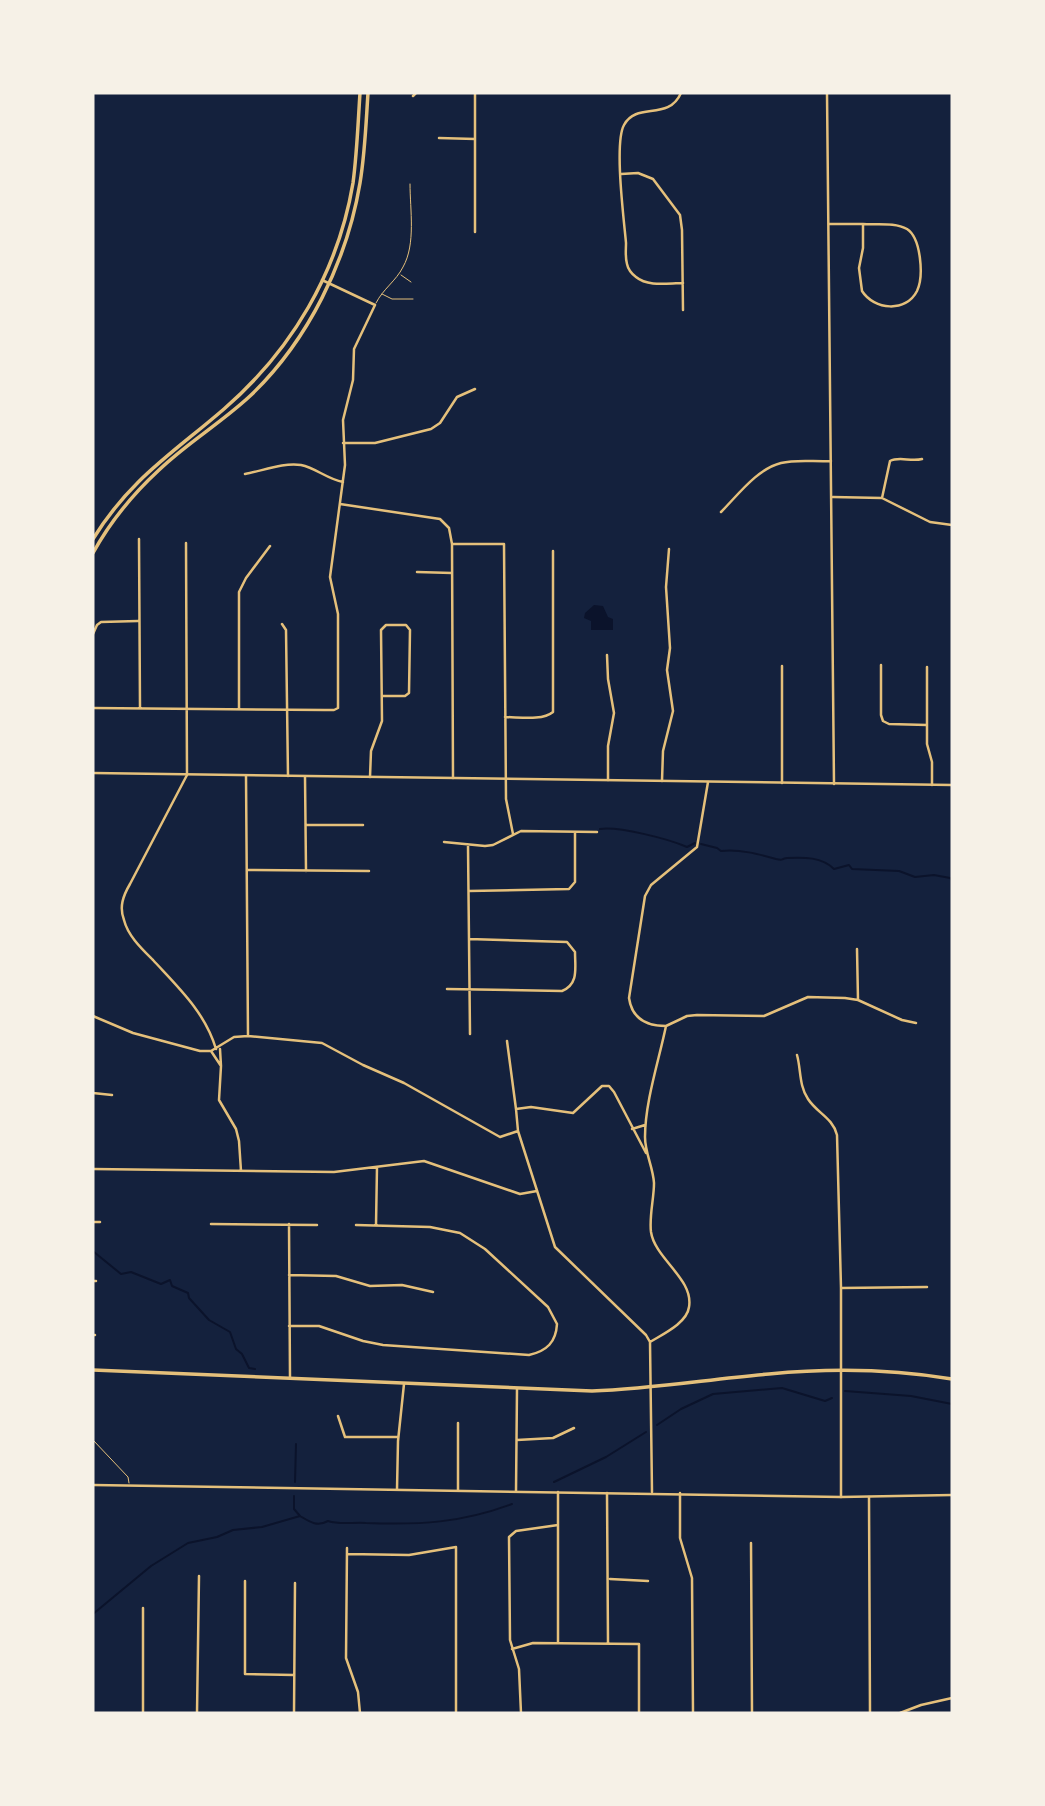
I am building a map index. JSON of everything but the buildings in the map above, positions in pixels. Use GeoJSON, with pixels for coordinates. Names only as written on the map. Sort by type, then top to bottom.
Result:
{"type":"FeatureCollection","features":[{"type":"Feature","properties":{"kind":"main road"},"geometry":{"type":"LineString","coordinates":[[93,539],[119,502],[154,465],[222,410],[261,373],[298,324],[323,280],[341,231],[356,157],[360,93]]}},
{"type":"Feature","properties":{"kind":"main road"},"geometry":{"type":"LineString","coordinates":[[93,552],[115,518],[159,469],[236,408],[266,378],[305,327],[329,284],[348,235],[359,185],[368,93]]}},
{"type":"Feature","properties":{"kind":"main road"},"geometry":{"type":"LineString","coordinates":[[93,1370],[592,1391],[840,1370],[894,1372],[952,1379]]}},
{"type":"Feature","properties":{"kind":"street"},"geometry":{"type":"LineString","coordinates":[[475,93],[475,232]]}},
{"type":"Feature","properties":{"kind":"street"},"geometry":{"type":"LineString","coordinates":[[681,93],[668,108],[639,113],[627,121],[621,136],[621,174],[622,225],[628,268],[637,279],[645,282],[683,283]]}},
{"type":"Feature","properties":{"kind":"street"},"geometry":{"type":"LineString","coordinates":[[827,93],[834,783]]}},
{"type":"Feature","properties":{"kind":"street"},"geometry":{"type":"LineString","coordinates":[[439,138],[475,139]]}},
{"type":"Feature","properties":{"kind":"street"},"geometry":{"type":"LineString","coordinates":[[621,174],[638,173],[653,179],[677,211],[682,225],[683,310]]}},
{"type":"Feature","properties":{"kind":"street"},"geometry":{"type":"LineString","coordinates":[[829,224],[863,224],[900,226],[911,232],[917,242],[919,285],[913,297],[904,303],[891,306],[877,304],[862,291],[859,268],[863,248],[863,224]]}},
{"type":"Feature","properties":{"kind":"street"},"geometry":{"type":"LineString","coordinates":[[93,708],[338,708],[338,608],[330,577],[345,459],[343,420],[353,380],[354,349],[375,305],[323,280]]}},
{"type":"Feature","properties":{"kind":"street"},"geometry":{"type":"LineString","coordinates":[[343,443],[375,443],[431,429],[440,424],[457,397],[475,389]]}},
{"type":"Feature","properties":{"kind":"street"},"geometry":{"type":"LineString","coordinates":[[882,498],[890,461],[898,458],[914,461],[922,459]]}},
{"type":"Feature","properties":{"kind":"street"},"geometry":{"type":"LineString","coordinates":[[721,512],[761,473],[771,467],[787,462],[831,461]]}},
{"type":"Feature","properties":{"kind":"street"},"geometry":{"type":"LineString","coordinates":[[245,474],[292,464],[311,468],[331,480],[343,482]]}},
{"type":"Feature","properties":{"kind":"street"},"geometry":{"type":"LineString","coordinates":[[832,497],[882,498],[930,523],[952,525]]}},
{"type":"Feature","properties":{"kind":"street"},"geometry":{"type":"LineString","coordinates":[[340,504],[440,519],[449,528],[452,544],[453,778]]}},
{"type":"Feature","properties":{"kind":"street"},"geometry":{"type":"LineString","coordinates":[[139,539],[140,708]]}},
{"type":"Feature","properties":{"kind":"street"},"geometry":{"type":"LineString","coordinates":[[186,543],[187,775],[123,897],[121,908],[130,933],[191,1001],[218,1048],[221,1066],[219,1100],[236,1129],[241,1171]]}},
{"type":"Feature","properties":{"kind":"street"},"geometry":{"type":"LineString","coordinates":[[452,544],[504,544],[505,779],[513,834]]}},
{"type":"Feature","properties":{"kind":"street"},"geometry":{"type":"LineString","coordinates":[[239,709],[239,592],[270,546]]}},
{"type":"Feature","properties":{"kind":"street"},"geometry":{"type":"LineString","coordinates":[[662,781],[663,751],[673,711],[667,670],[670,648],[666,587],[669,550]]}},
{"type":"Feature","properties":{"kind":"street"},"geometry":{"type":"LineString","coordinates":[[506,717],[543,717],[553,712],[553,551]]}},
{"type":"Feature","properties":{"kind":"street"},"geometry":{"type":"LineString","coordinates":[[417,572],[452,573]]}},
{"type":"Feature","properties":{"kind":"street"},"geometry":{"type":"LineString","coordinates":[[93,634],[101,622],[139,621]]}},
{"type":"Feature","properties":{"kind":"street"},"geometry":{"type":"LineString","coordinates":[[282,624],[286,630],[288,776]]}},
{"type":"Feature","properties":{"kind":"street"},"geometry":{"type":"LineString","coordinates":[[370,777],[371,751],[382,721],[382,696],[382,627],[406,625],[410,630],[410,691],[405,696],[382,696]]}},
{"type":"Feature","properties":{"kind":"street"},"geometry":{"type":"LineString","coordinates":[[607,655],[614,713],[608,746],[608,780]]}},
{"type":"Feature","properties":{"kind":"street"},"geometry":{"type":"LineString","coordinates":[[881,665],[883,721],[888,724],[927,725]]}},
{"type":"Feature","properties":{"kind":"street"},"geometry":{"type":"LineString","coordinates":[[782,666],[782,783]]}},
{"type":"Feature","properties":{"kind":"street"},"geometry":{"type":"LineString","coordinates":[[927,667],[927,744],[932,762],[932,785]]}},
{"type":"Feature","properties":{"kind":"street"},"geometry":{"type":"LineString","coordinates":[[93,773],[952,785]]}},
{"type":"Feature","properties":{"kind":"street"},"geometry":{"type":"LineString","coordinates":[[246,776],[248,1035]]}},
{"type":"Feature","properties":{"kind":"street"},"geometry":{"type":"LineString","coordinates":[[305,777],[306,871]]}},
{"type":"Feature","properties":{"kind":"street"},"geometry":{"type":"LineString","coordinates":[[708,782],[697,847],[651,885],[645,896],[629,998],[630,1007],[640,1020],[656,1026],[666,1026],[687,1016],[764,1016],[808,997],[858,1000],[902,1020],[916,1023]]}},
{"type":"Feature","properties":{"kind":"street"},"geometry":{"type":"LineString","coordinates":[[306,825],[363,825]]}},
{"type":"Feature","properties":{"kind":"street"},"geometry":{"type":"LineString","coordinates":[[444,842],[468,846],[493,845],[521,831],[597,832]]}},
{"type":"Feature","properties":{"kind":"street"},"geometry":{"type":"LineString","coordinates":[[469,891],[563,891],[574,884],[575,832]]}},
{"type":"Feature","properties":{"kind":"street"},"geometry":{"type":"LineString","coordinates":[[468,846],[470,1034]]}},
{"type":"Feature","properties":{"kind":"street"},"geometry":{"type":"LineString","coordinates":[[247,870],[369,871]]}},
{"type":"Feature","properties":{"kind":"street"},"geometry":{"type":"LineString","coordinates":[[447,989],[562,990],[572,985],[575,952],[567,942],[469,939]]}},
{"type":"Feature","properties":{"kind":"street"},"geometry":{"type":"LineString","coordinates":[[857,949],[858,1000]]}},
{"type":"Feature","properties":{"kind":"street"},"geometry":{"type":"LineString","coordinates":[[93,1016],[133,1033],[200,1051],[211,1051],[234,1037],[248,1035],[330,1045],[500,1137],[518,1131]]}},
{"type":"Feature","properties":{"kind":"street"},"geometry":{"type":"LineString","coordinates":[[646,1153],[645,1125],[666,1026]]}},
{"type":"Feature","properties":{"kind":"street"},"geometry":{"type":"LineString","coordinates":[[507,1041],[518,1131],[555,1247],[646,1335],[650,1342],[653,1387],[652,1492]]}},
{"type":"Feature","properties":{"kind":"street"},"geometry":{"type":"LineString","coordinates":[[211,1051],[221,1066]]}},
{"type":"Feature","properties":{"kind":"street"},"geometry":{"type":"LineString","coordinates":[[797,1055],[807,1099],[834,1125],[837,1135],[841,1288],[841,1497]]}},
{"type":"Feature","properties":{"kind":"street"},"geometry":{"type":"LineString","coordinates":[[516,1109],[531,1107],[573,1113],[605,1085],[614,1092],[652,1165],[651,1232],[683,1285],[690,1304],[688,1314],[650,1342]]}},
{"type":"Feature","properties":{"kind":"street"},"geometry":{"type":"LineString","coordinates":[[93,1093],[112,1095]]}},
{"type":"Feature","properties":{"kind":"street"},"geometry":{"type":"LineString","coordinates":[[632,1129],[645,1125]]}},
{"type":"Feature","properties":{"kind":"street"},"geometry":{"type":"LineString","coordinates":[[93,1169],[334,1172],[424,1161],[520,1194],[537,1191]]}},
{"type":"Feature","properties":{"kind":"street"},"geometry":{"type":"LineString","coordinates":[[376,1225],[377,1167]]}},
{"type":"Feature","properties":{"kind":"street"},"geometry":{"type":"LineString","coordinates":[[93,1222],[100,1222]]}},
{"type":"Feature","properties":{"kind":"street"},"geometry":{"type":"LineString","coordinates":[[211,1224],[317,1225]]}},
{"type":"Feature","properties":{"kind":"street"},"geometry":{"type":"LineString","coordinates":[[289,1224],[290,1377]]}},
{"type":"Feature","properties":{"kind":"street"},"geometry":{"type":"LineString","coordinates":[[289,1326],[319,1326],[383,1345],[529,1355],[539,1353],[553,1342],[557,1324],[548,1307],[473,1240],[445,1228],[356,1225]]}},
{"type":"Feature","properties":{"kind":"street"},"geometry":{"type":"LineString","coordinates":[[289,1275],[336,1276],[370,1286],[411,1286],[433,1293]]}},
{"type":"Feature","properties":{"kind":"street"},"geometry":{"type":"LineString","coordinates":[[841,1288],[927,1287]]}},
{"type":"Feature","properties":{"kind":"street"},"geometry":{"type":"LineString","coordinates":[[397,1489],[398,1437],[404,1383]]}},
{"type":"Feature","properties":{"kind":"street"},"geometry":{"type":"LineString","coordinates":[[516,1491],[517,1388]]}},
{"type":"Feature","properties":{"kind":"street"},"geometry":{"type":"LineString","coordinates":[[338,1416],[345,1437],[398,1437]]}},
{"type":"Feature","properties":{"kind":"street"},"geometry":{"type":"LineString","coordinates":[[457,1490],[458,1423]]}},
{"type":"Feature","properties":{"kind":"street"},"geometry":{"type":"LineString","coordinates":[[516,1440],[553,1438],[574,1428]]}},
{"type":"Feature","properties":{"kind":"street"},"geometry":{"type":"LineString","coordinates":[[93,1485],[841,1497],[952,1495]]}},
{"type":"Feature","properties":{"kind":"street"},"geometry":{"type":"LineString","coordinates":[[558,1491],[558,1643]]}},
{"type":"Feature","properties":{"kind":"street"},"geometry":{"type":"LineString","coordinates":[[607,1492],[608,1643]]}},
{"type":"Feature","properties":{"kind":"street"},"geometry":{"type":"LineString","coordinates":[[680,1493],[680,1538],[692,1578],[693,1713]]}},
{"type":"Feature","properties":{"kind":"street"},"geometry":{"type":"LineString","coordinates":[[869,1497],[870,1713]]}},
{"type":"Feature","properties":{"kind":"street"},"geometry":{"type":"LineString","coordinates":[[521,1713],[519,1669],[509,1630],[509,1537],[516,1531],[558,1525]]}},
{"type":"Feature","properties":{"kind":"street"},"geometry":{"type":"LineString","coordinates":[[751,1543],[752,1713]]}},
{"type":"Feature","properties":{"kind":"street"},"geometry":{"type":"LineString","coordinates":[[347,1554],[409,1555],[456,1547],[456,1713]]}},
{"type":"Feature","properties":{"kind":"street"},"geometry":{"type":"LineString","coordinates":[[347,1548],[346,1658],[358,1692],[360,1713]]}},
{"type":"Feature","properties":{"kind":"street"},"geometry":{"type":"LineString","coordinates":[[197,1713],[199,1576]]}},
{"type":"Feature","properties":{"kind":"street"},"geometry":{"type":"LineString","coordinates":[[608,1579],[648,1581]]}},
{"type":"Feature","properties":{"kind":"street"},"geometry":{"type":"LineString","coordinates":[[245,1581],[245,1674],[294,1675]]}},
{"type":"Feature","properties":{"kind":"street"},"geometry":{"type":"LineString","coordinates":[[294,1713],[295,1583]]}},
{"type":"Feature","properties":{"kind":"street"},"geometry":{"type":"LineString","coordinates":[[143,1608],[144,1713]]}},
{"type":"Feature","properties":{"kind":"street"},"geometry":{"type":"LineString","coordinates":[[512,1648],[523,1644],[639,1644],[639,1713]]}},
{"type":"Feature","properties":{"kind":"street"},"geometry":{"type":"LineString","coordinates":[[900,1713],[952,1698]]}},
{"type":"Feature","properties":{"kind":"lane"},"geometry":{"type":"LineString","coordinates":[[375,305],[381,293],[399,274],[409,254],[410,184]]}},
{"type":"Feature","properties":{"kind":"lane"},"geometry":{"type":"LineString","coordinates":[[399,274],[411,282]]}},
{"type":"Feature","properties":{"kind":"lane"},"geometry":{"type":"LineString","coordinates":[[381,293],[392,299],[413,299]]}},
{"type":"Feature","properties":{"kind":"lane"},"geometry":{"type":"LineString","coordinates":[[93,1440],[128,1477],[129,1485]]}},
{"type":"Feature","properties":{"kind":"water"},"geometry":{"type":"Polygon","coordinates":[[[594,605],[603,606],[608,617],[613,619],[613,630],[591,630],[591,621],[584,618],[585,613],[594,605]]]}},
{"type":"Feature","properties":{"kind":"waterway"},"geometry":{"type":"LineString","coordinates":[[600,829],[619,829],[644,834],[687,847],[695,843]]}},
{"type":"Feature","properties":{"kind":"waterway"},"geometry":{"type":"LineString","coordinates":[[701,844],[721,851],[742,851],[780,860],[812,859],[824,862],[834,869],[849,865],[852,869],[899,871],[915,877],[934,875],[952,880]]}},
{"type":"Feature","properties":{"kind":"waterway"},"geometry":{"type":"LineString","coordinates":[[94,1252],[121,1274],[131,1272],[161,1284],[170,1280],[172,1286],[188,1293],[189,1298],[209,1320],[230,1332],[236,1349],[242,1354],[249,1368],[255,1369]]}},
{"type":"Feature","properties":{"kind":"waterway"},"geometry":{"type":"LineString","coordinates":[[657,1425],[681,1409],[713,1394],[782,1388],[825,1401],[832,1398]]}},
{"type":"Feature","properties":{"kind":"waterway"},"geometry":{"type":"LineString","coordinates":[[845,1391],[911,1396],[952,1404]]}},
{"type":"Feature","properties":{"kind":"waterway"},"geometry":{"type":"LineString","coordinates":[[554,1482],[606,1457],[646,1432]]}},
{"type":"Feature","properties":{"kind":"waterway"},"geometry":{"type":"LineString","coordinates":[[295,1482],[296,1444]]}},
{"type":"Feature","properties":{"kind":"waterway"},"geometry":{"type":"LineString","coordinates":[[294,1496],[294,1509],[300,1516]]}},
{"type":"Feature","properties":{"kind":"waterway"},"geometry":{"type":"LineString","coordinates":[[93,1614],[151,1566],[188,1543],[217,1537],[233,1530],[262,1527],[300,1516],[317,1524],[328,1521],[422,1523],[458,1519],[512,1504]]}}]}
